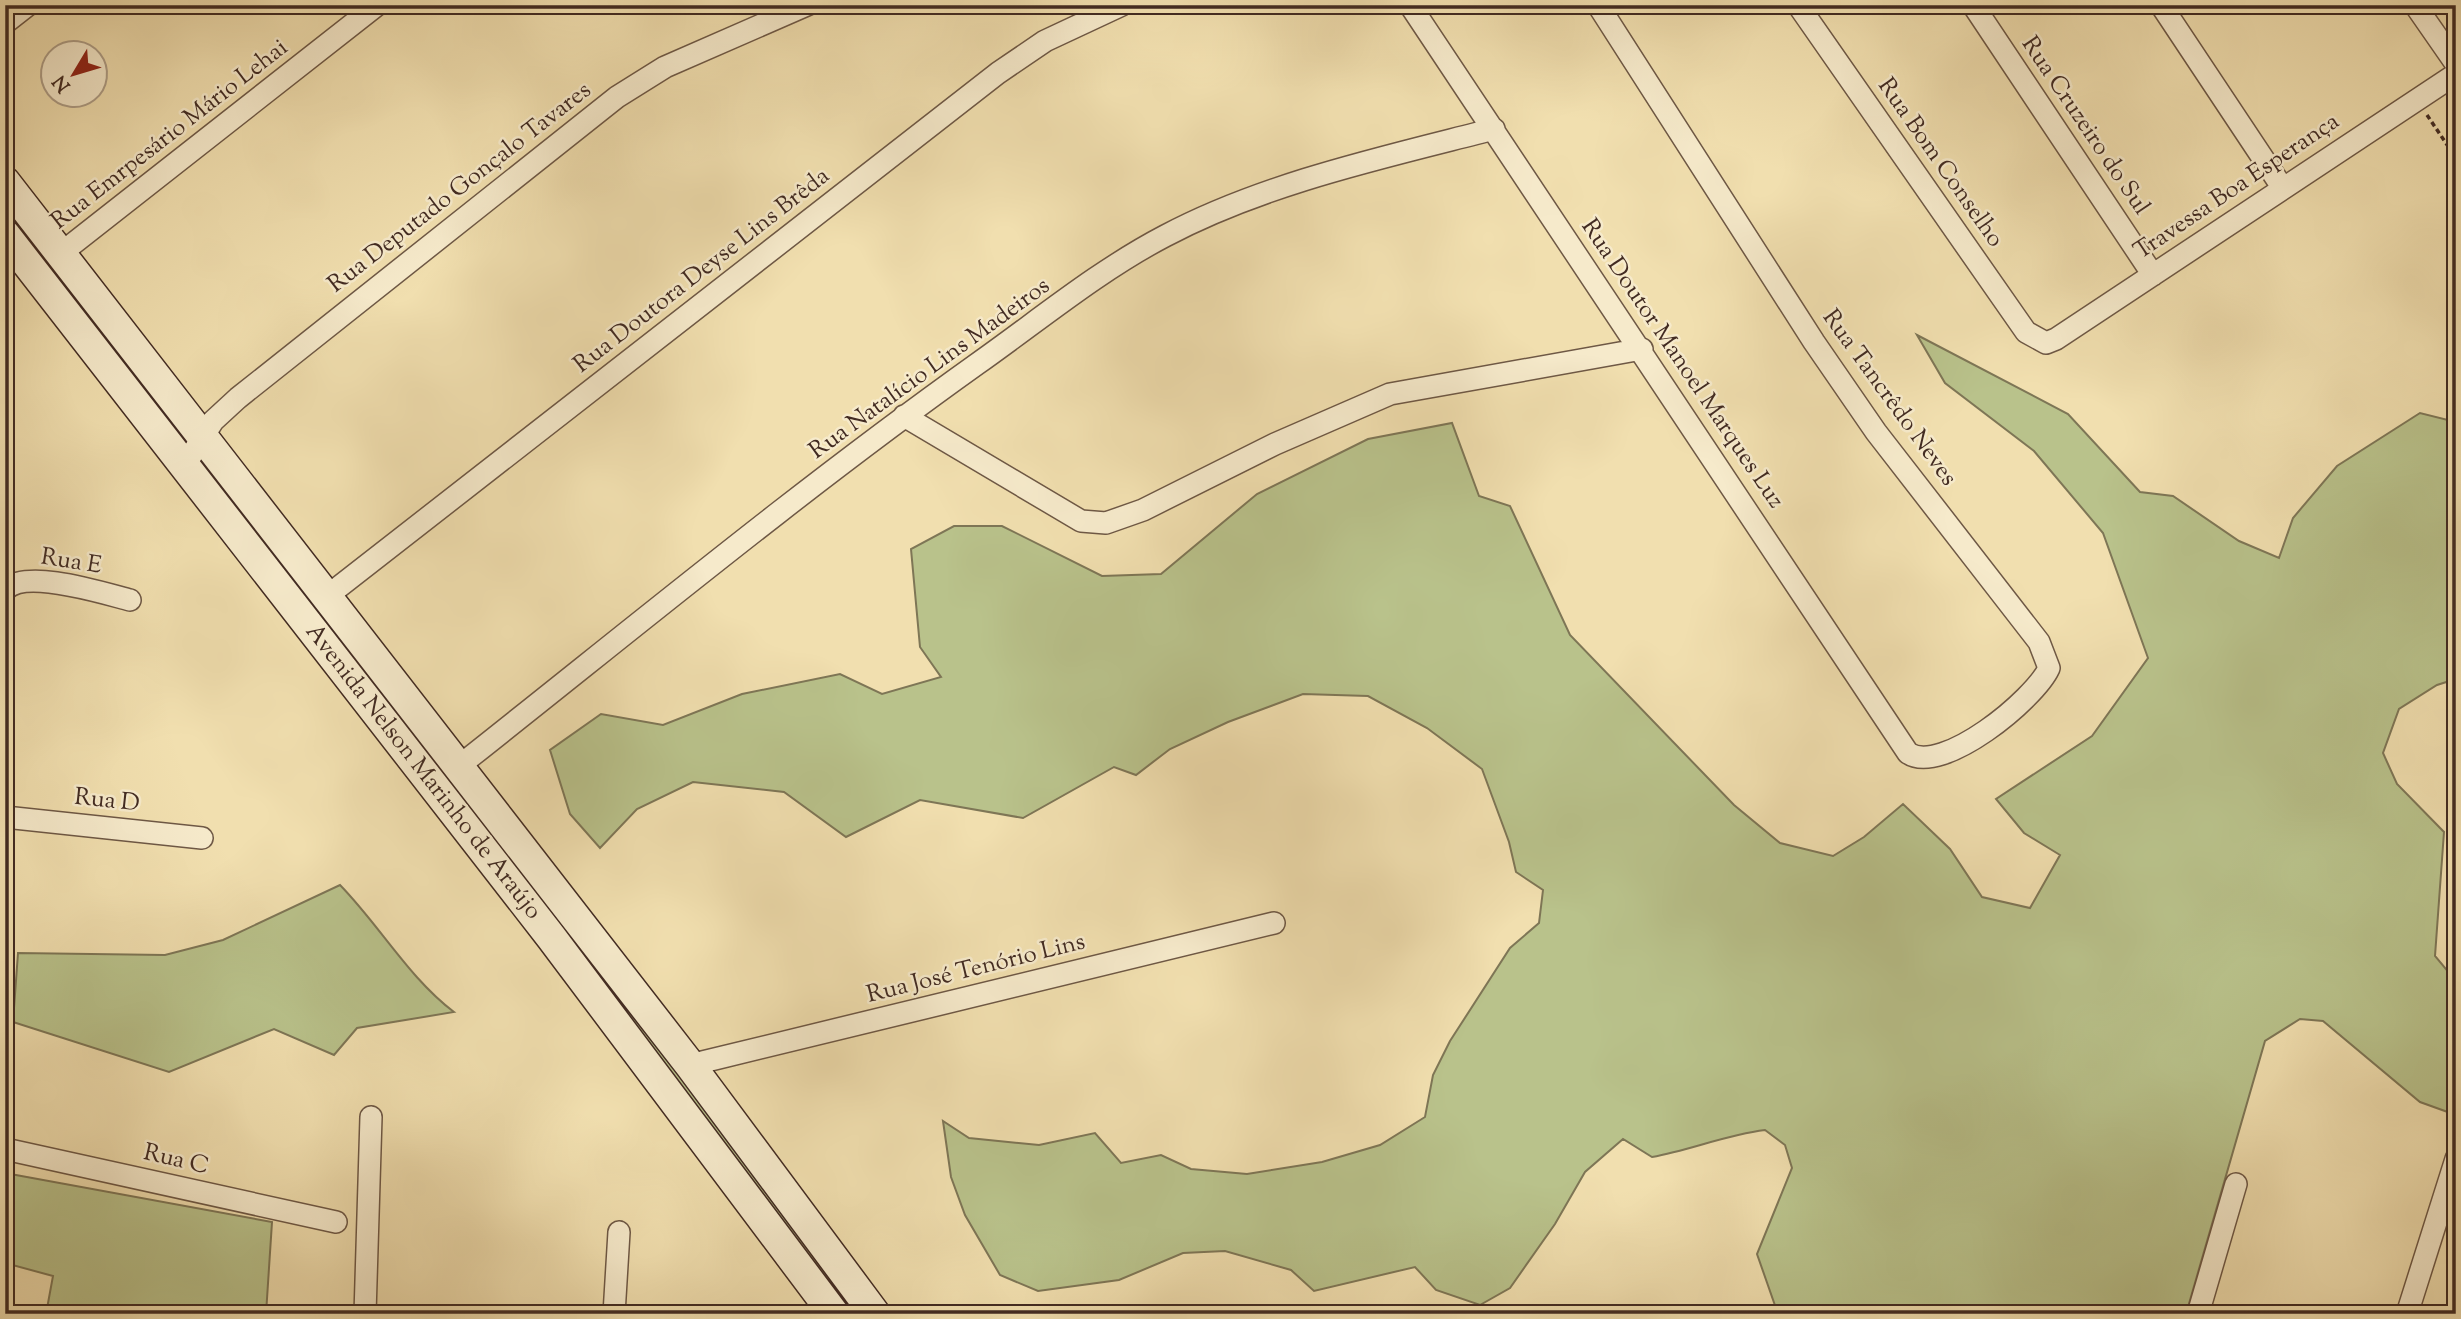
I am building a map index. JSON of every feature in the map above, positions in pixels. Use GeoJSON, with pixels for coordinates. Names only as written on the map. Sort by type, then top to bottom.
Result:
{"type":"FeatureCollection","features":[{"type":"Feature","properties":{"kind":"main road","name":"Avenida Nelson Marinho de Araújo"},"geometry":{"type":"LineString","coordinates":[[5,182],[577,918],[876,1314]]}},
{"type":"Feature","properties":{"kind":"main road","name":"Avenida Nelson Marinho de Araújo"},"geometry":{"type":"LineString","coordinates":[[5,235],[551,937],[834,1314]]}},
{"type":"Feature","properties":{"kind":"main road"},"geometry":{"type":"LineString","coordinates":[[551,937],[577,918]]}},
{"type":"Feature","properties":{"kind":"street"},"geometry":{"type":"LineString","coordinates":[[5,23],[28,5]]}},
{"type":"Feature","properties":{"kind":"street","name":"Rua Emrpesário Mário Lehai"},"geometry":{"type":"LineString","coordinates":[[60,254],[377,5]]}},
{"type":"Feature","properties":{"kind":"street","name":"Rua Deputado Gonçalo Tavares"},"geometry":{"type":"LineString","coordinates":[[185,465],[213,421],[238,398],[617,97],[665,67],[807,5]]}},
{"type":"Feature","properties":{"kind":"street","name":"Rua Doutora Deyse Lins Brêda"},"geometry":{"type":"LineString","coordinates":[[326,597],[998,73],[1045,41],[1122,5]]}},
{"type":"Feature","properties":{"kind":"street","name":"Rua Doutor Manoel Marques Luz"},"geometry":{"type":"LineString","coordinates":[[1410,5],[1642,349],[1908,753]]}},
{"type":"Feature","properties":{"kind":"street","name":"Rua Tancrêdo Neves"},"geometry":{"type":"LineString","coordinates":[[1598,5],[1814,342],[1876,432],[2039,642],[2045,655],[2049,668],[2031,694],[1961,748],[1926,758],[1914,758],[1908,753]]}},
{"type":"Feature","properties":{"kind":"street","name":"Rua Bom Conselho"},"geometry":{"type":"LineString","coordinates":[[1798,5],[2026,332],[2046,343]]}},
{"type":"Feature","properties":{"kind":"street","name":"Rua Cruzeiro do Sul"},"geometry":{"type":"LineString","coordinates":[[1973,5],[2153,275]]}},
{"type":"Feature","properties":{"kind":"street"},"geometry":{"type":"LineString","coordinates":[[2161,5],[2282,187]]}},
{"type":"Feature","properties":{"kind":"street"},"geometry":{"type":"LineString","coordinates":[[2415,5],[2456,64]]}},
{"type":"Feature","properties":{"kind":"street","name":"Travessa Boa Esperança"},"geometry":{"type":"LineString","coordinates":[[2046,343],[2456,74]]}},
{"type":"Feature","properties":{"kind":"street","name":"Rua Natalício Lins Madeiros"},"geometry":{"type":"LineString","coordinates":[[459,766],[904,416],[1107,272],[1164,236],[1216,212],[1346,167],[1494,129]]}},
{"type":"Feature","properties":{"kind":"street"},"geometry":{"type":"LineString","coordinates":[[904,416],[1081,521],[1106,523],[1143,510],[1275,444],[1390,394],[1642,349]]}},
{"type":"Feature","properties":{"kind":"street","name":"Rua E"},"geometry":{"type":"LineString","coordinates":[[5,590],[23,580],[57,583],[130,600]]}},
{"type":"Feature","properties":{"kind":"street","name":"Rua D"},"geometry":{"type":"LineString","coordinates":[[5,817],[202,838]]}},
{"type":"Feature","properties":{"kind":"street","name":"Rua José Tenório Lins"},"geometry":{"type":"LineString","coordinates":[[690,1065],[1274,923]]}},
{"type":"Feature","properties":{"kind":"street"},"geometry":{"type":"LineString","coordinates":[[365,1314],[371,1117]]}},
{"type":"Feature","properties":{"kind":"street","name":"Rua C"},"geometry":{"type":"LineString","coordinates":[[5,1149],[335,1222]]}},
{"type":"Feature","properties":{"kind":"street"},"geometry":{"type":"LineString","coordinates":[[2407,1314],[2456,1159]]}},
{"type":"Feature","properties":{"kind":"street"},"geometry":{"type":"LineString","coordinates":[[2198,1314],[2236,1184]]}},
{"type":"Feature","properties":{"kind":"street"},"geometry":{"type":"LineString","coordinates":[[614,1314],[619,1232]]}},
{"type":"Feature","properties":{"kind":"path"},"geometry":{"type":"LineString","coordinates":[[2416,99],[2456,158]]}},
{"type":"Feature","properties":{"kind":"green space"},"geometry":{"type":"Polygon","coordinates":[[[5,194],[189,431],[182,436],[174,433],[5,223],[5,194]]]}},
{"type":"Feature","properties":{"kind":"green space"},"geometry":{"type":"Polygon","coordinates":[[[1917,335],[2068,414],[2140,492],[2173,496],[2239,541],[2279,558],[2293,518],[2337,466],[2420,413],[2456,422],[2456,679],[2437,685],[2399,709],[2383,753],[2397,784],[2444,832],[2435,956],[2456,981],[2456,1115],[2420,1102],[2323,1021],[2300,1019],[2265,1041],[2186,1314],[1778,1314],[1757,1254],[1792,1168],[1785,1145],[1765,1130],[1652,1157],[1623,1139],[1585,1172],[1555,1224],[1510,1288],[1480,1305],[1436,1290],[1415,1267],[1314,1291],[1291,1270],[1225,1251],[1183,1253],[1119,1280],[1038,1291],[1000,1275],[965,1215],[951,1177],[943,1121],[969,1138],[1039,1145],[1095,1133],[1121,1163],[1161,1155],[1191,1169],[1247,1174],[1322,1162],[1380,1145],[1425,1117],[1433,1075],[1450,1041],[1510,948],[1539,923],[1543,890],[1516,872],[1509,842],[1482,769],[1427,728],[1368,696],[1303,694],[1228,722],[1170,749],[1136,775],[1114,767],[1023,818],[920,800],[846,837],[784,792],[693,782],[637,809],[600,848],[570,814],[550,750],[601,714],[663,725],[742,694],[840,674],[882,694],[941,677],[920,647],[911,549],[954,526],[1002,526],[1102,576],[1161,574],[1257,494],[1368,439],[1452,423],[1479,496],[1510,506],[1570,635],[1734,805],[1780,843],[1833,856],[1864,837],[1903,804],[1950,849],[1982,897],[2030,908],[2060,855],[2024,833],[1996,799],[2092,736],[2148,658],[2103,533],[2034,451],[1945,383],[1917,335]]]}},
{"type":"Feature","properties":{"kind":"green space"},"geometry":{"type":"Polygon","coordinates":[[[340,885],[423,984],[454,1012],[357,1028],[334,1055],[274,1029],[169,1072],[13,1022],[18,953],[165,955],[223,940],[340,885]]]}},
{"type":"Feature","properties":{"kind":"green space"},"geometry":{"type":"Polygon","coordinates":[[[575,931],[863,1314],[843,1314],[569,937],[575,931]]]}},
{"type":"Feature","properties":{"kind":"green space"},"geometry":{"type":"Polygon","coordinates":[[[5,1173],[272,1222],[266,1314],[46,1314],[53,1276],[5,1263],[5,1173]]]}}]}
